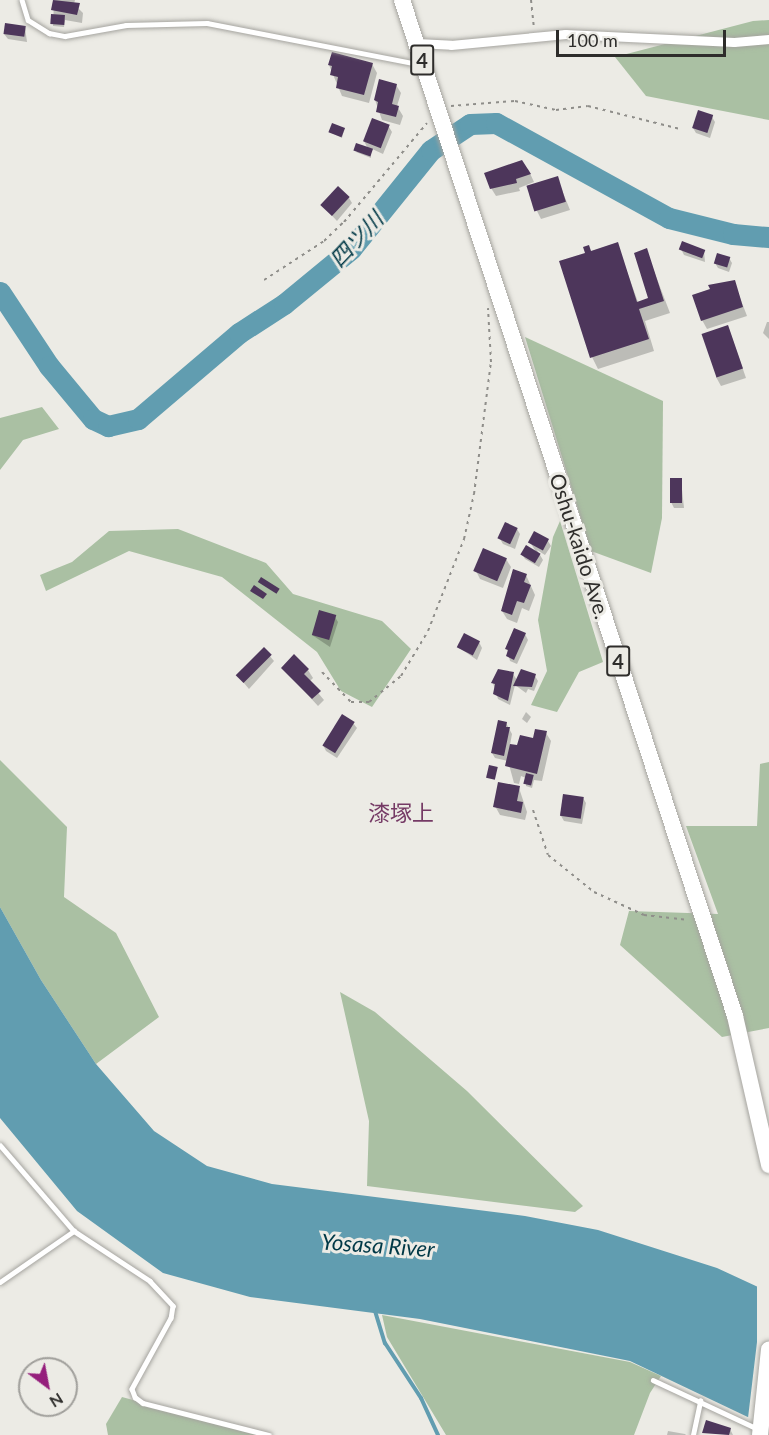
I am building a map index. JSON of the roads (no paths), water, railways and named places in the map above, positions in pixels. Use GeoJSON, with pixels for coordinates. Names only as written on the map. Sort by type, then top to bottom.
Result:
{"type":"FeatureCollection","features":[{"type":"Feature","properties":{"kind":"highway","name":"Oshu-kaido Ave."},"geometry":{"type":"LineString","coordinates":[[402,0],[704,920],[746,1056],[769,1164]]}},
{"type":"Feature","properties":{"kind":"highway"},"geometry":{"type":"LineString","coordinates":[[761,1430],[769,1349]]}},
{"type":"Feature","properties":{"kind":"street"},"geometry":{"type":"LineString","coordinates":[[417,43],[451,45],[566,34],[734,42],[769,39]]}},
{"type":"Feature","properties":{"kind":"lane"},"geometry":{"type":"LineString","coordinates":[[22,0],[33,25],[57,35],[126,26],[207,22],[424,65]]}},
{"type":"Feature","properties":{"kind":"lane"},"geometry":{"type":"LineString","coordinates":[[0,1145],[74,1231],[150,1281],[173,1306],[171,1318],[132,1389],[135,1397],[143,1403],[269,1435]]}},
{"type":"Feature","properties":{"kind":"lane"},"geometry":{"type":"LineString","coordinates":[[0,1281],[74,1231]]}},
{"type":"Feature","properties":{"kind":"lane"},"geometry":{"type":"LineString","coordinates":[[653,1380],[761,1430]]}},
{"type":"Feature","properties":{"kind":"lane"},"geometry":{"type":"LineString","coordinates":[[693,1435],[700,1401]]}},
{"type":"Feature","properties":{"kind":"water","name":"Yosasa River"},"geometry":{"type":"Polygon","coordinates":[[[0,907],[41,980],[96,1064],[154,1131],[207,1166],[272,1184],[525,1216],[598,1230],[717,1268],[769,1292],[769,1427],[630,1361],[420,1319],[250,1297],[163,1273],[77,1211],[0,1118],[0,907]]]}},
{"type":"Feature","properties":{"kind":"waterway","name":"四ツ川"},"geometry":{"type":"LineString","coordinates":[[0,292],[49,366],[93,419],[108,426],[138,419],[239,333],[284,304],[351,249],[431,150],[470,124],[496,123],[669,218],[733,234],[769,237]]}},
{"type":"Feature","properties":{"kind":"waterway"},"geometry":{"type":"LineString","coordinates":[[375,1311],[385,1343],[421,1398],[438,1435]]}},
{"type":"Feature","properties":{"kind":"district","name":"漆塚上"},"geometry":{"type":"Point","coordinates":[401,813]}}]}
